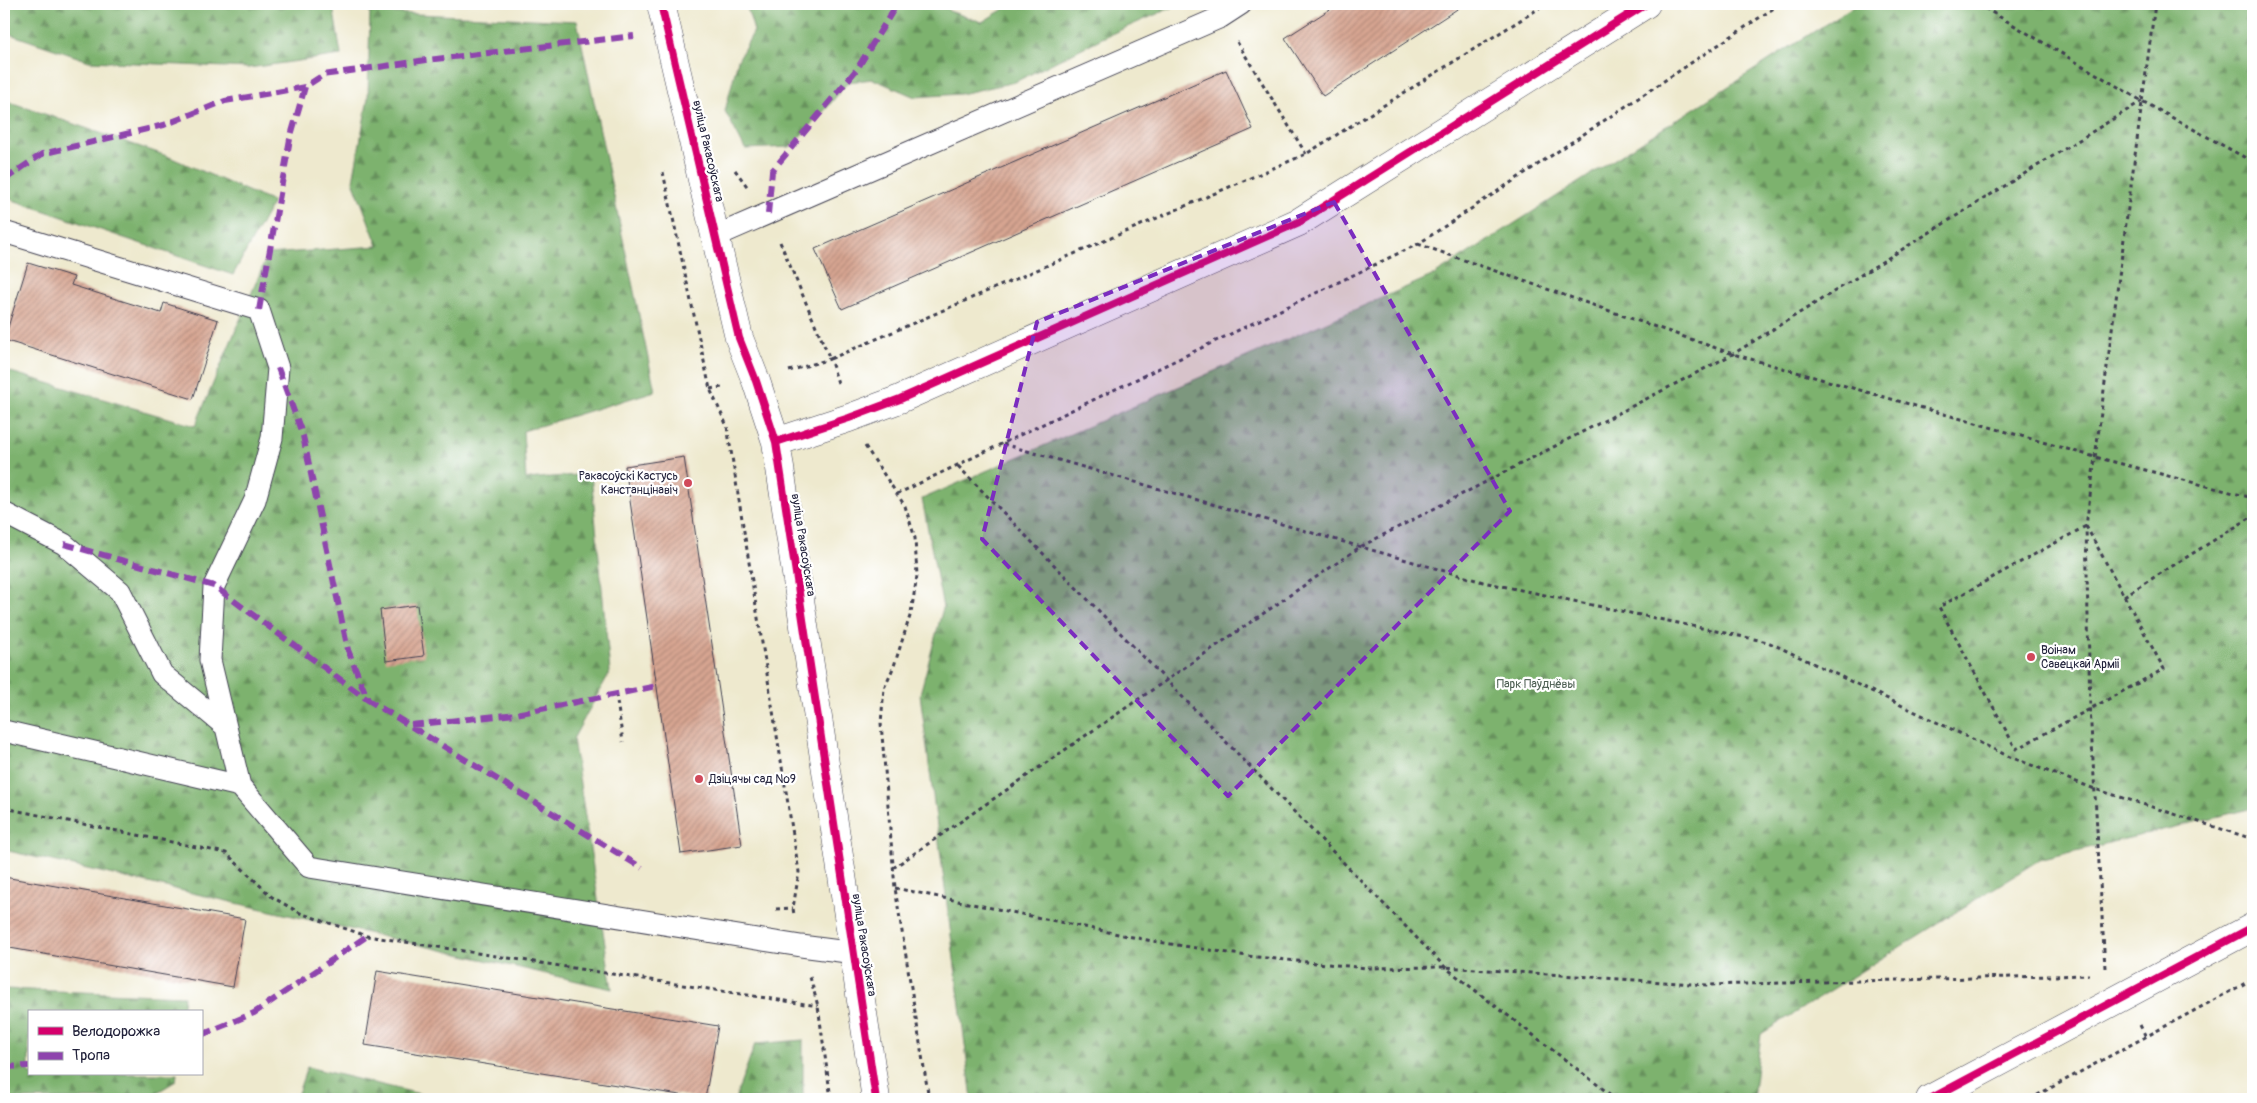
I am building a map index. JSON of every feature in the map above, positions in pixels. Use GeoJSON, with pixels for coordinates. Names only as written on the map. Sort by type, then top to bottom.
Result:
{"type":"FeatureCollection","features":[{"type":"Feature","properties":{"kind":"street","name":"вуліца Ракасоўскага"},"geometry":{"type":"LineString","coordinates":[[660,4],[739,338],[756,381],[776,442],[876,1099]]}},
{"type":"Feature","properties":{"kind":"street"},"geometry":{"type":"LineString","coordinates":[[776,442],[849,418],[900,398],[1299,222],[1646,4]]}},
{"type":"Feature","properties":{"kind":"street"},"geometry":{"type":"LineString","coordinates":[[1930,1099],[2253,927]]}},
{"type":"Feature","properties":{"kind":"lane"},"geometry":{"type":"LineString","coordinates":[[716,236],[1221,17],[1241,4]]}},
{"type":"Feature","properties":{"kind":"lane"},"geometry":{"type":"LineString","coordinates":[[4,232],[259,310],[278,368],[272,438],[255,500],[214,586],[210,660],[240,786],[309,868],[855,953]]}},
{"type":"Feature","properties":{"kind":"lane"},"geometry":{"type":"LineString","coordinates":[[4,513],[64,544],[120,591],[162,674],[225,726]]}},
{"type":"Feature","properties":{"kind":"lane"},"geometry":{"type":"LineString","coordinates":[[4,731],[240,786]]}},
{"type":"Feature","properties":{"kind":"path"},"geometry":{"type":"LineString","coordinates":[[710,389],[756,381],[830,359],[1306,154],[1546,4]]}},
{"type":"Feature","properties":{"kind":"path"},"geometry":{"type":"LineString","coordinates":[[897,494],[1418,244],[1780,4]]}},
{"type":"Feature","properties":{"kind":"path"},"geometry":{"type":"LineString","coordinates":[[1978,4],[2142,101],[2253,162]]}},
{"type":"Feature","properties":{"kind":"path"},"geometry":{"type":"LineString","coordinates":[[2124,995],[2105,975],[2090,708],[2086,526],[2155,4]]}},
{"type":"Feature","properties":{"kind":"path"},"geometry":{"type":"LineString","coordinates":[[1221,17],[1306,154]]}},
{"type":"Feature","properties":{"kind":"path"},"geometry":{"type":"LineString","coordinates":[[893,868],[1360,547],[1733,354],[2142,101]]}},
{"type":"Feature","properties":{"kind":"path"},"geometry":{"type":"LineString","coordinates":[[663,169],[710,389],[727,426],[799,872],[793,908],[801,946],[818,1006],[831,1099]]}},
{"type":"Feature","properties":{"kind":"path"},"geometry":{"type":"LineString","coordinates":[[768,214],[830,359],[849,418],[905,506],[915,538],[916,576],[911,613],[894,666],[884,688],[881,723],[895,888],[930,1099]]}},
{"type":"Feature","properties":{"kind":"path"},"geometry":{"type":"LineString","coordinates":[[1418,244],[1733,354],[2095,457],[2253,498]]}},
{"type":"Feature","properties":{"kind":"path"},"geometry":{"type":"LineString","coordinates":[[1003,444],[1483,582],[1768,642],[2010,757],[2095,789],[2253,839]]}},
{"type":"Feature","properties":{"kind":"path"},"geometry":{"type":"LineString","coordinates":[[958,466],[1445,967],[1616,1099]]}},
{"type":"Feature","properties":{"kind":"path"},"geometry":{"type":"LineString","coordinates":[[2124,596],[2253,516]]}},
{"type":"Feature","properties":{"kind":"path"},"geometry":{"type":"LineString","coordinates":[[2086,526],[2164,669],[2016,749],[1939,606],[2086,526]]}},
{"type":"Feature","properties":{"kind":"path"},"geometry":{"type":"LineString","coordinates":[[616,694],[623,742]]}},
{"type":"Feature","properties":{"kind":"path"},"geometry":{"type":"LineString","coordinates":[[4,808],[226,854],[272,897],[300,913],[367,936],[818,1006]]}},
{"type":"Feature","properties":{"kind":"path"},"geometry":{"type":"LineString","coordinates":[[895,888],[1152,941],[1247,956],[1367,968],[1445,967],[1708,985],[2105,975]]}},
{"type":"Feature","properties":{"kind":"path"},"geometry":{"type":"LineString","coordinates":[[2030,1099],[2253,979]]}},
{"type":"Feature","properties":{"kind":"highlighted area"},"geometry":{"type":"Polygon","coordinates":[[[1334,202],[1510,511],[1228,796],[982,539],[1037,322],[1334,202]]]}},
{"type":"Feature","properties":{"kind":"green space"},"geometry":{"type":"Polygon","coordinates":[[[4,4],[315,4],[333,6],[341,55],[249,68],[89,61],[4,32],[4,4]]]}},
{"type":"Feature","properties":{"kind":"green space"},"geometry":{"type":"Polygon","coordinates":[[[746,4],[944,4],[949,11],[982,22],[1012,4],[1180,4],[1102,38],[1015,82],[960,94],[915,97],[873,79],[848,82],[826,109],[790,147],[745,149],[725,111],[738,60],[754,31],[746,4]]]}},
{"type":"Feature","properties":{"kind":"green space","name":"Парк Паўднёвы"},"geometry":{"type":"Polygon","coordinates":[[[1857,4],[2253,4],[2253,808],[2039,860],[1761,1034],[1753,1099],[972,1099],[920,694],[943,608],[922,499],[1434,275],[1857,4]]]}},
{"type":"Feature","properties":{"kind":"green space"},"geometry":{"type":"Polygon","coordinates":[[[370,12],[577,21],[655,391],[523,431],[526,479],[591,474],[610,672],[573,739],[612,989],[4,850],[4,370],[195,426],[268,254],[378,246],[353,181],[368,98],[370,12]]]}},
{"type":"Feature","properties":{"kind":"green space"},"geometry":{"type":"Polygon","coordinates":[[[4,100],[167,156],[273,202],[233,275],[4,197],[4,100]]]}},
{"type":"Feature","properties":{"kind":"green space"},"geometry":{"type":"Polygon","coordinates":[[[4,989],[184,996],[182,1010],[28,1010],[28,1076],[177,1076],[176,1081],[146,1099],[4,1099],[4,989]]]}},
{"type":"Feature","properties":{"kind":"green space"},"geometry":{"type":"Polygon","coordinates":[[[803,1040],[803,1099],[735,1099],[755,1044],[803,1040]]]}},
{"type":"Feature","properties":{"kind":"green space"},"geometry":{"type":"Polygon","coordinates":[[[307,1067],[441,1099],[296,1099],[307,1067]]]}},
{"type":"Feature","properties":{"kind":"building"},"geometry":{"type":"Polygon","coordinates":[[[1338,4],[1465,4],[1323,96],[1285,38],[1338,4]]]}},
{"type":"Feature","properties":{"kind":"building"},"geometry":{"type":"Polygon","coordinates":[[[1226,70],[1253,129],[842,309],[815,249],[1226,70]]]}},
{"type":"Feature","properties":{"kind":"building"},"geometry":{"type":"Polygon","coordinates":[[[28,263],[74,277],[71,285],[161,313],[164,303],[218,320],[193,399],[4,340],[28,263]]]}},
{"type":"Feature","properties":{"kind":"building"},"geometry":{"type":"Polygon","coordinates":[[[684,457],[742,845],[681,854],[625,466],[684,457]]]}},
{"type":"Feature","properties":{"kind":"building"},"geometry":{"type":"Polygon","coordinates":[[[417,605],[424,656],[386,661],[380,610],[417,605]]]}},
{"type":"Feature","properties":{"kind":"building"},"geometry":{"type":"Polygon","coordinates":[[[4,877],[245,919],[233,987],[4,947],[4,877]]]}},
{"type":"Feature","properties":{"kind":"building"},"geometry":{"type":"Polygon","coordinates":[[[377,971],[718,1026],[705,1099],[365,1045],[377,971]]]}},
{"type":"Feature","properties":{"kind":"marked path"},"geometry":{"type":"LineString","coordinates":[[768,214],[772,171],[857,69],[897,4]]}},
{"type":"Feature","properties":{"kind":"marked path"},"geometry":{"type":"LineString","coordinates":[[259,310],[290,139],[305,87],[323,75],[427,60],[634,36]]}},
{"type":"Feature","properties":{"kind":"marked path"},"geometry":{"type":"LineString","coordinates":[[4,180],[42,154],[164,125],[225,101],[305,87]]}},
{"type":"Feature","properties":{"kind":"marked path"},"geometry":{"type":"LineString","coordinates":[[278,368],[303,436],[348,650],[368,700],[642,868]]}},
{"type":"Feature","properties":{"kind":"marked path"},"geometry":{"type":"LineString","coordinates":[[64,544],[214,586],[368,700]]}},
{"type":"Feature","properties":{"kind":"marked path"},"geometry":{"type":"LineString","coordinates":[[411,725],[516,714],[657,686]]}},
{"type":"Feature","properties":{"kind":"marked path"},"geometry":{"type":"LineString","coordinates":[[202,1035],[254,1013],[367,936]]}},
{"type":"Feature","properties":{"kind":"marked path"},"geometry":{"type":"LineString","coordinates":[[4,1067],[28,1066]]}},
{"type":"Feature","properties":{"kind":"cycle path"},"geometry":{"type":"LineString","coordinates":[[661,4],[739,338],[756,381],[776,442],[876,1099]]}},
{"type":"Feature","properties":{"kind":"cycle path"},"geometry":{"type":"LineString","coordinates":[[776,442],[900,399],[1299,222],[1646,4]]}},
{"type":"Feature","properties":{"kind":"cycle path"},"geometry":{"type":"LineString","coordinates":[[1930,1099],[2253,927]]}},
{"type":"Feature","properties":{"kind":"place","name":"Ракасоўскі Кастусь Канстанцінавіч"},"geometry":{"type":"Point","coordinates":[688,483]}},
{"type":"Feature","properties":{"kind":"place","name":"Воінам Савецкай Арміі"},"geometry":{"type":"Point","coordinates":[2031,657]}},
{"type":"Feature","properties":{"kind":"place","name":"Дзіцячы сад №9"},"geometry":{"type":"Point","coordinates":[699,779]}}]}
